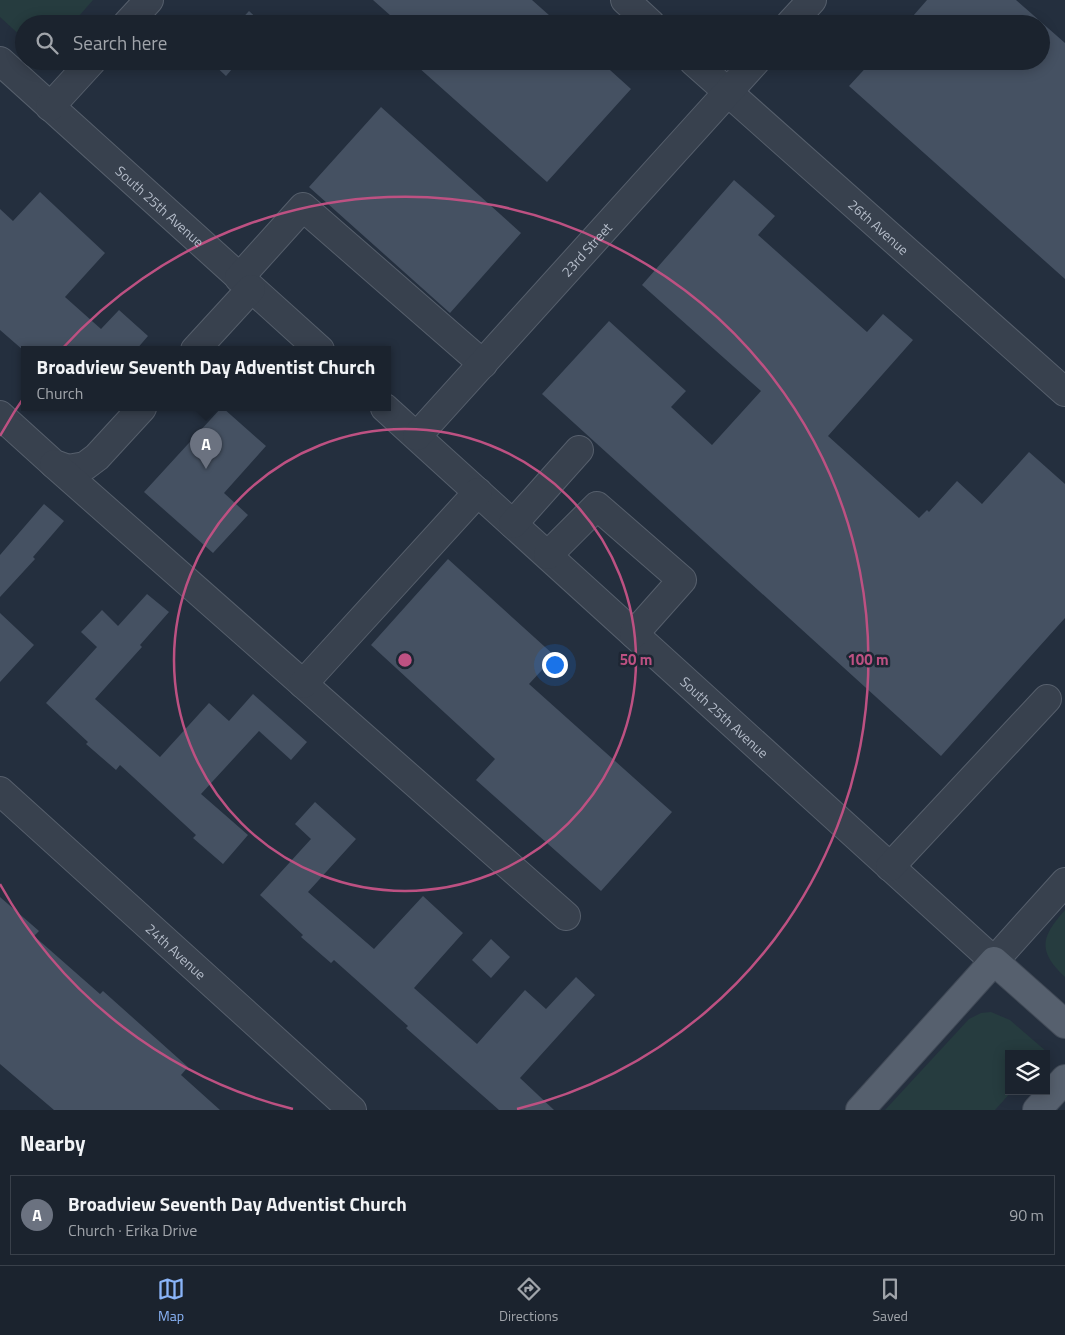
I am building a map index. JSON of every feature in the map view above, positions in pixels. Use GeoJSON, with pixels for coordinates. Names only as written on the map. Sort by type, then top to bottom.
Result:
{"type":"FeatureCollection","features":[{"type":"Feature","properties":{"kind":"main road","name":"South 25th Avenue"},"geometry":{"type":"LineString","coordinates":[[994,961],[1065,1024]]}},
{"type":"Feature","properties":{"kind":"main road"},"geometry":{"type":"LineString","coordinates":[[860,1110],[994,961]]}},
{"type":"Feature","properties":{"kind":"main road"},"geometry":{"type":"LineString","coordinates":[[1037,1110],[1065,1079]]}},
{"type":"Feature","properties":{"kind":"street"},"geometry":{"type":"LineString","coordinates":[[135,15],[149,0]]}},
{"type":"Feature","properties":{"kind":"street"},"geometry":{"type":"LineString","coordinates":[[625,0],[642,15]]}},
{"type":"Feature","properties":{"kind":"street"},"geometry":{"type":"LineString","coordinates":[[798,15],[812,0]]}},
{"type":"Feature","properties":{"kind":"street","name":"South 25th Avenue"},"geometry":{"type":"LineString","coordinates":[[0,61],[315,346]]}},
{"type":"Feature","properties":{"kind":"street"},"geometry":{"type":"LineString","coordinates":[[50,107],[84,70]]}},
{"type":"Feature","properties":{"kind":"street","name":"26th Avenue"},"geometry":{"type":"LineString","coordinates":[[703,70],[1065,392]]}},
{"type":"Feature","properties":{"kind":"street","name":"23rd Street"},"geometry":{"type":"LineString","coordinates":[[417,436],[748,70]]}},
{"type":"Feature","properties":{"kind":"street"},"geometry":{"type":"LineString","coordinates":[[198,346],[303,207],[483,364]]}},
{"type":"Feature","properties":{"kind":"street"},"geometry":{"type":"LineString","coordinates":[[61,466],[85,466],[97,457],[139,411]]}},
{"type":"Feature","properties":{"kind":"street","name":"South 25th Avenue"},"geometry":{"type":"LineString","coordinates":[[388,411],[994,961]]}},
{"type":"Feature","properties":{"kind":"street"},"geometry":{"type":"LineString","coordinates":[[0,415],[61,466],[303,684],[566,916]]}},
{"type":"Feature","properties":{"kind":"street"},"geometry":{"type":"LineString","coordinates":[[513,524],[579,450]]}},
{"type":"Feature","properties":{"kind":"street"},"geometry":{"type":"LineString","coordinates":[[303,684],[478,492]]}},
{"type":"Feature","properties":{"kind":"street"},"geometry":{"type":"LineString","coordinates":[[548,555],[597,506],[682,580],[634,634]]}},
{"type":"Feature","properties":{"kind":"street"},"geometry":{"type":"LineString","coordinates":[[890,867],[1047,700]]}},
{"type":"Feature","properties":{"kind":"street","name":"24th Avenue"},"geometry":{"type":"LineString","coordinates":[[0,791],[352,1110]]}},
{"type":"Feature","properties":{"kind":"street"},"geometry":{"type":"LineString","coordinates":[[994,961],[1065,882]]}},
{"type":"Feature","properties":{"kind":"green space"},"geometry":{"type":"Polygon","coordinates":[[[0,0],[93,0],[80,15],[15,15],[15,31],[0,17],[0,0]]]}},
{"type":"Feature","properties":{"kind":"green space"},"geometry":{"type":"Polygon","coordinates":[[[1065,910],[1065,977],[1050,959],[1046,951],[1046,944],[1051,928],[1065,910]]]}},
{"type":"Feature","properties":{"kind":"green space"},"geometry":{"type":"Polygon","coordinates":[[[991,1012],[1010,1020],[1045,1050],[1005,1050],[1005,1095],[1008,1095],[995,1110],[885,1110],[969,1019],[981,1013],[991,1012]]]}},
{"type":"Feature","properties":{"kind":"building"},"geometry":{"type":"Polygon","coordinates":[[[373,0],[532,0],[549,15],[390,15],[373,0]]]}},
{"type":"Feature","properties":{"kind":"building"},"geometry":{"type":"Polygon","coordinates":[[[927,0],[1016,0],[1033,15],[914,15],[927,0]]]}},
{"type":"Feature","properties":{"kind":"building"},"geometry":{"type":"Polygon","coordinates":[[[249,11],[253,15],[245,15],[249,11]]]}},
{"type":"Feature","properties":{"kind":"building"},"geometry":{"type":"Polygon","coordinates":[[[1050,30],[1065,43],[1065,279],[849,86],[864,70],[1050,70],[1050,30]]]}},
{"type":"Feature","properties":{"kind":"building"},"geometry":{"type":"Polygon","coordinates":[[[220,70],[231,70],[226,76],[220,70]]]}},
{"type":"Feature","properties":{"kind":"building"},"geometry":{"type":"Polygon","coordinates":[[[421,70],[610,70],[631,89],[547,182],[421,70]]]}},
{"type":"Feature","properties":{"kind":"building"},"geometry":{"type":"Polygon","coordinates":[[[381,107],[521,233],[450,313],[309,187],[381,107]]]}},
{"type":"Feature","properties":{"kind":"building"},"geometry":{"type":"Polygon","coordinates":[[[734,180],[775,216],[758,235],[867,332],[883,314],[913,340],[828,436],[919,518],[927,510],[929,512],[957,481],[982,504],[1029,452],[1065,484],[1065,618],[941,756],[542,394],[609,321],[686,391],[671,407],[712,445],[761,391],[642,285],[734,180]]]}},
{"type":"Feature","properties":{"kind":"building"},"geometry":{"type":"Polygon","coordinates":[[[40,192],[105,253],[65,297],[101,329],[119,310],[148,336],[139,346],[21,346],[21,348],[0,330],[0,209],[13,221],[40,192]]]}},
{"type":"Feature","properties":{"kind":"building"},"geometry":{"type":"Polygon","coordinates":[[[218,411],[226,411],[266,446],[224,493],[248,515],[213,553],[144,492],[218,411]]]}},
{"type":"Feature","properties":{"kind":"building"},"geometry":{"type":"Polygon","coordinates":[[[44,504],[64,521],[33,557],[35,559],[0,597],[0,555],[44,504]]]}},
{"type":"Feature","properties":{"kind":"building"},"geometry":{"type":"Polygon","coordinates":[[[448,559],[555,656],[529,684],[672,812],[601,891],[476,780],[495,759],[371,645],[448,559]]]}},
{"type":"Feature","properties":{"kind":"building"},"geometry":{"type":"Polygon","coordinates":[[[147,594],[169,612],[140,645],[142,647],[95,699],[160,757],[209,703],[229,721],[253,694],[307,742],[291,760],[259,731],[201,794],[248,835],[223,864],[193,838],[196,835],[120,765],[116,770],[86,744],[88,742],[46,703],[97,647],[81,632],[102,610],[118,626],[147,594]]]}},
{"type":"Feature","properties":{"kind":"building"},"geometry":{"type":"Polygon","coordinates":[[[0,613],[34,645],[0,682],[0,613]]]}},
{"type":"Feature","properties":{"kind":"building"},"geometry":{"type":"Polygon","coordinates":[[[315,802],[356,839],[308,892],[374,949],[423,896],[463,933],[414,988],[477,1044],[525,990],[546,1009],[576,977],[595,995],[520,1078],[554,1110],[499,1110],[406,1028],[408,1026],[334,960],[331,963],[301,937],[303,935],[260,895],[311,839],[295,824],[315,802]]]}},
{"type":"Feature","properties":{"kind":"building"},"geometry":{"type":"Polygon","coordinates":[[[0,897],[39,931],[34,936],[100,994],[103,991],[188,1067],[181,1075],[220,1110],[54,1110],[0,1064],[0,897]]]}},
{"type":"Feature","properties":{"kind":"building"},"geometry":{"type":"Polygon","coordinates":[[[491,939],[510,957],[491,978],[472,960],[491,939]]]}},
{"type":"Feature","properties":{"kind":"place","name":"Broadview Seventh Day Adventist Church"},"geometry":{"type":"Point","coordinates":[206,469]}}]}
